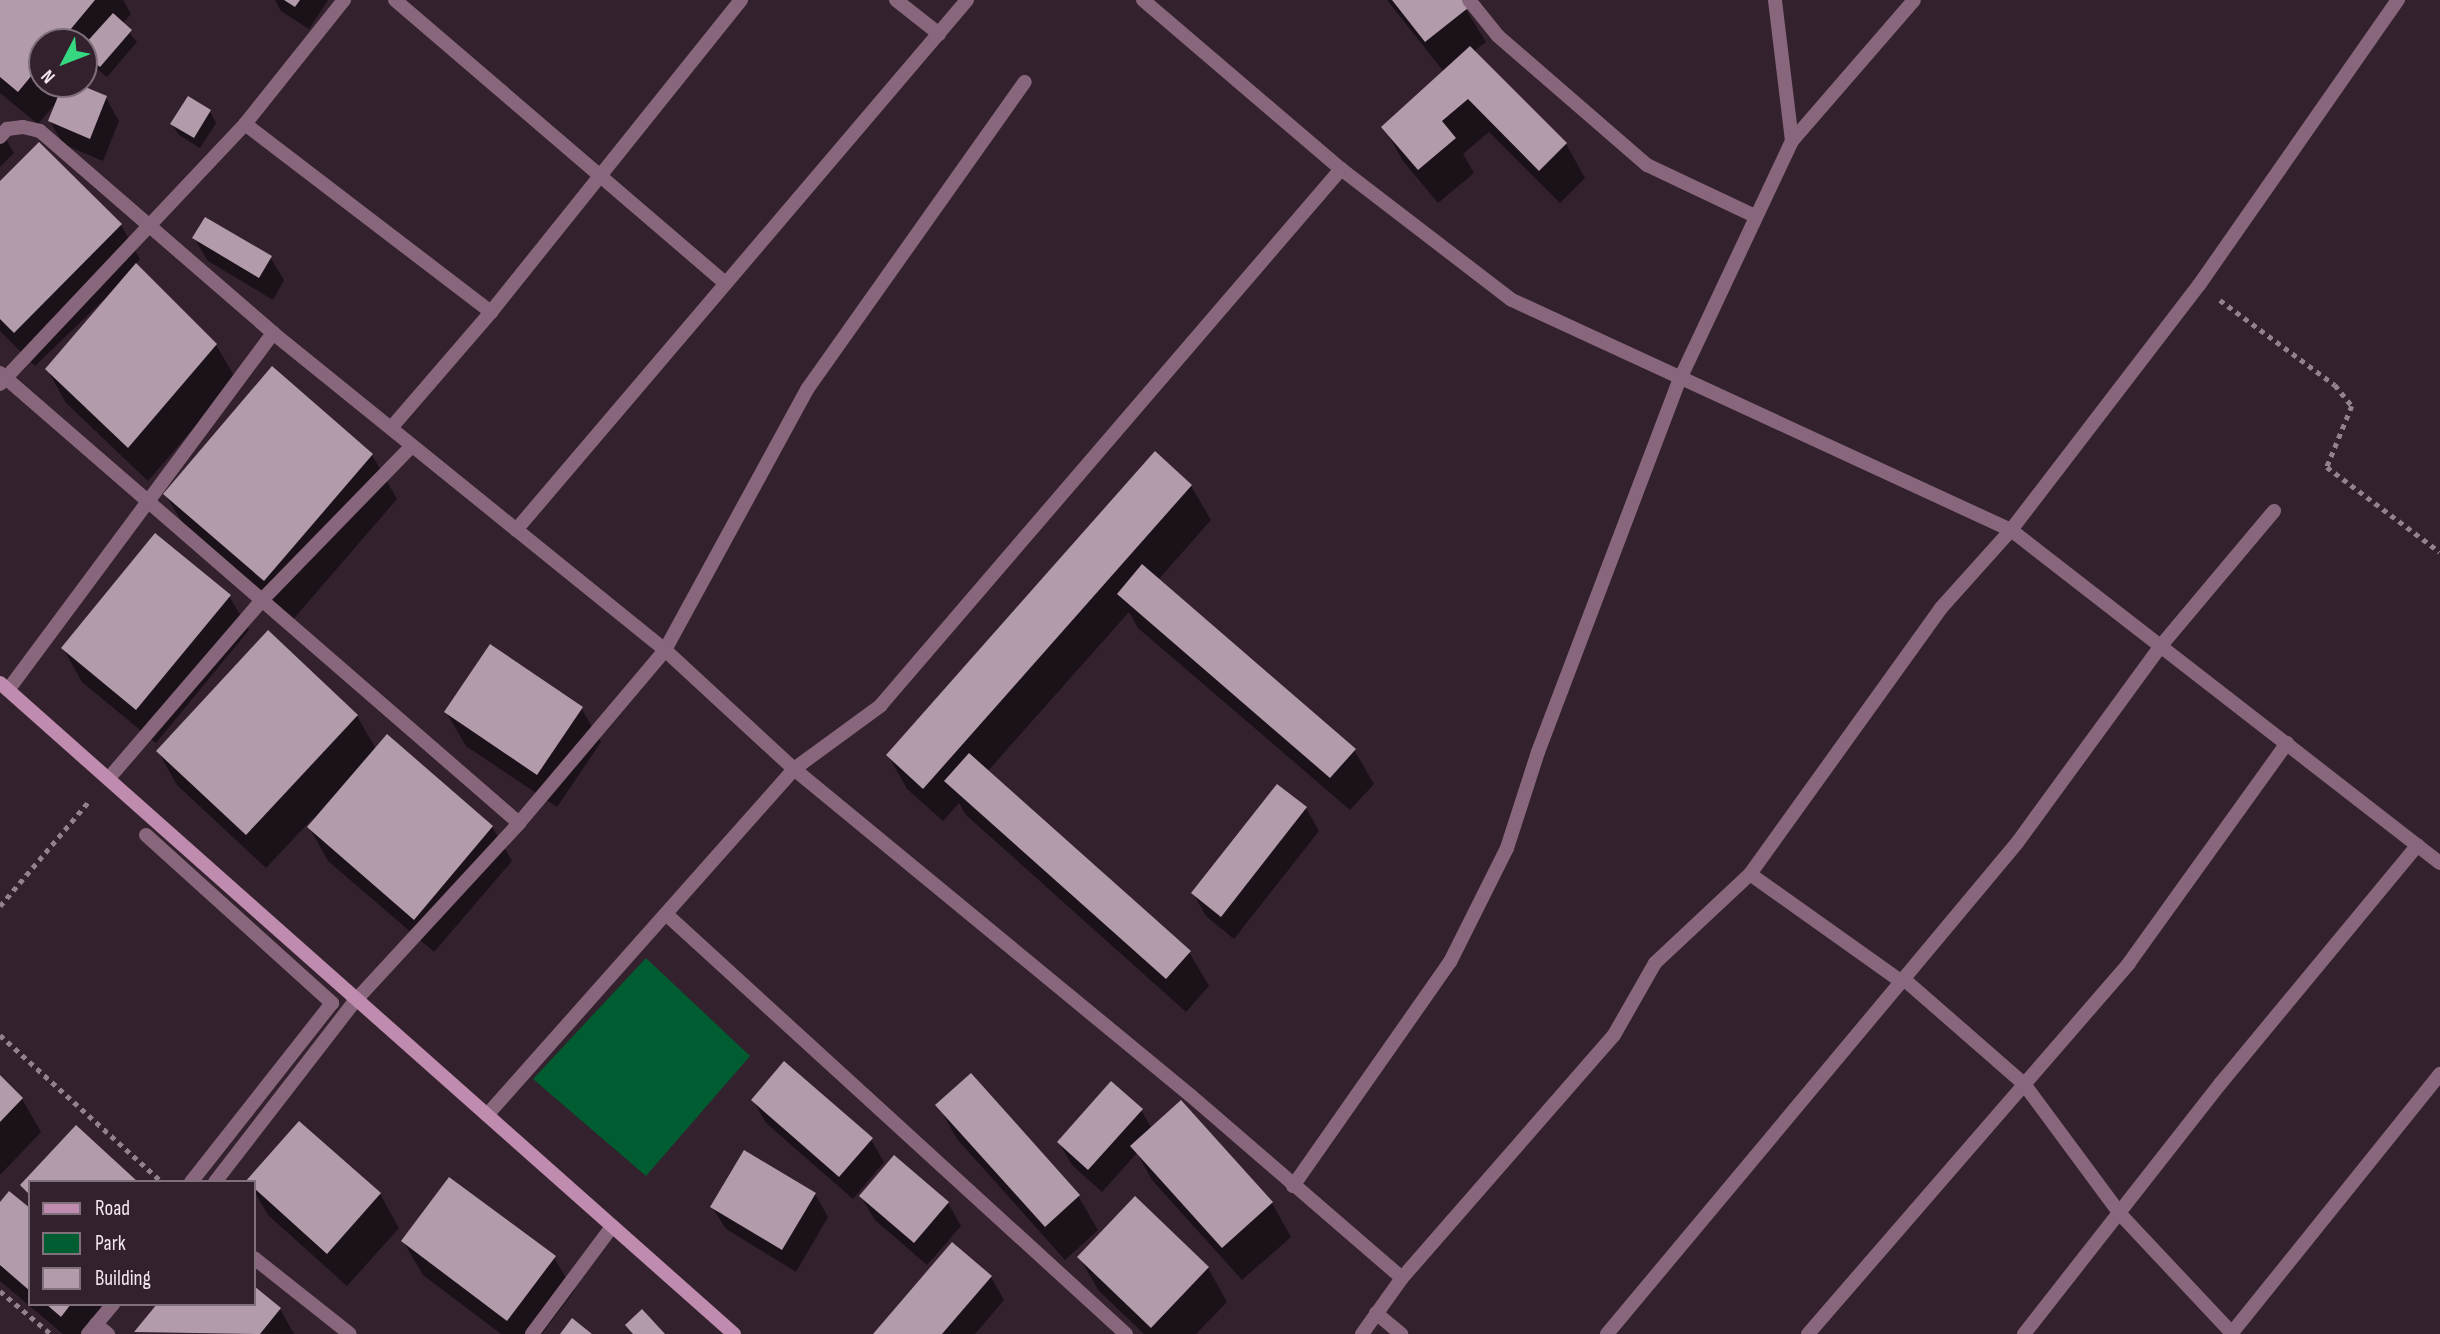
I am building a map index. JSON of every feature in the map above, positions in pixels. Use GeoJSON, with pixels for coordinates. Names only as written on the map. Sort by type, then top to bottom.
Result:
{"type":"FeatureCollection","features":[{"type":"Feature","properties":{"kind":"street"},"geometry":{"type":"LineString","coordinates":[[344,0],[245,124],[2,379],[148,501],[519,823]]}},
{"type":"Feature","properties":{"kind":"street"},"geometry":{"type":"LineString","coordinates":[[395,0],[725,283]]}},
{"type":"Feature","properties":{"kind":"street"},"geometry":{"type":"LineString","coordinates":[[391,428],[491,312],[741,0]]}},
{"type":"Feature","properties":{"kind":"street"},"geometry":{"type":"LineString","coordinates":[[896,0],[939,34]]}},
{"type":"Feature","properties":{"kind":"street"},"geometry":{"type":"LineString","coordinates":[[516,530],[967,0]]}},
{"type":"Feature","properties":{"kind":"street"},"geometry":{"type":"LineString","coordinates":[[1143,0],[1341,169],[1512,300],[1679,381],[2011,530],[2159,648],[2287,743],[2440,863]]}},
{"type":"Feature","properties":{"kind":"street"},"geometry":{"type":"LineString","coordinates":[[1469,0],[1498,36],[1647,165],[1755,216]]}},
{"type":"Feature","properties":{"kind":"street"},"geometry":{"type":"LineString","coordinates":[[1775,0],[1792,141]]}},
{"type":"Feature","properties":{"kind":"street"},"geometry":{"type":"LineString","coordinates":[[1293,1186],[1450,962],[1507,848],[1538,752],[1679,381],[1792,141],[1914,0]]}},
{"type":"Feature","properties":{"kind":"street"},"geometry":{"type":"LineString","coordinates":[[1362,1334],[1402,1278],[1614,1035],[1655,963],[1750,874],[1941,608],[2011,530],[2199,285],[2399,0]]}},
{"type":"Feature","properties":{"kind":"street"},"geometry":{"type":"LineString","coordinates":[[217,1180],[355,1001],[519,823],[665,650],[808,388],[1025,82]]}},
{"type":"Feature","properties":{"kind":"street"},"geometry":{"type":"LineString","coordinates":[[245,124],[491,312]]}},
{"type":"Feature","properties":{"kind":"street"},"geometry":{"type":"LineString","coordinates":[[0,137],[8,129],[23,127],[40,131],[273,333],[665,650],[794,769],[1190,1095],[1402,1278]]}},
{"type":"Feature","properties":{"kind":"street"},"geometry":{"type":"LineString","coordinates":[[487,1115],[794,769],[880,706],[1341,169]]}},
{"type":"Feature","properties":{"kind":"street"},"geometry":{"type":"LineString","coordinates":[[273,333],[148,501],[4,687],[611,1228],[734,1334]]}},
{"type":"Feature","properties":{"kind":"street"},"geometry":{"type":"LineString","coordinates":[[109,778],[262,600],[412,446]]}},
{"type":"Feature","properties":{"kind":"street"},"geometry":{"type":"LineString","coordinates":[[1607,1334],[2017,843],[2159,648],[2274,511]]}},
{"type":"Feature","properties":{"kind":"street"},"geometry":{"type":"LineString","coordinates":[[1808,1334],[2129,963],[2287,743]]}},
{"type":"Feature","properties":{"kind":"street"},"geometry":{"type":"LineString","coordinates":[[146,835],[332,1003],[193,1180]]}},
{"type":"Feature","properties":{"kind":"street"},"geometry":{"type":"LineString","coordinates":[[2024,1334],[2121,1215],[2220,1084],[2418,845]]}},
{"type":"Feature","properties":{"kind":"street"},"geometry":{"type":"LineString","coordinates":[[1750,874],[1902,982],[1906,981],[2024,1084],[2121,1215],[2232,1334],[2440,1074]]}},
{"type":"Feature","properties":{"kind":"street"},"geometry":{"type":"LineString","coordinates":[[666,914],[1126,1334]]}},
{"type":"Feature","properties":{"kind":"street"},"geometry":{"type":"LineString","coordinates":[[532,1334],[611,1228]]}},
{"type":"Feature","properties":{"kind":"street"},"geometry":{"type":"LineString","coordinates":[[256,1260],[350,1334]]}},
{"type":"Feature","properties":{"kind":"street"},"geometry":{"type":"LineString","coordinates":[[97,1331],[112,1306]]}},
{"type":"Feature","properties":{"kind":"street"},"geometry":{"type":"LineString","coordinates":[[1376,1314],[1401,1334]]}},
{"type":"Feature","properties":{"kind":"path"},"geometry":{"type":"LineString","coordinates":[[2199,285],[2335,385],[2352,406],[2327,467],[2440,552]]}},
{"type":"Feature","properties":{"kind":"path"},"geometry":{"type":"LineString","coordinates":[[0,906],[109,778]]}},
{"type":"Feature","properties":{"kind":"path"},"geometry":{"type":"LineString","coordinates":[[0,1035],[160,1180]]}},
{"type":"Feature","properties":{"kind":"path"},"geometry":{"type":"LineString","coordinates":[[0,1291],[51,1334]]}},
{"type":"Feature","properties":{"kind":"green space"},"geometry":{"type":"Polygon","coordinates":[[[646,958],[750,1056],[646,1176],[533,1079],[646,958]]]}},
{"type":"Feature","properties":{"kind":"building"},"geometry":{"type":"Polygon","coordinates":[[[0,0],[95,0],[72,28],[28,28],[28,80],[18,92],[0,77],[0,0]]]}},
{"type":"Feature","properties":{"kind":"building"},"geometry":{"type":"Polygon","coordinates":[[[284,0],[300,0],[295,7],[284,0]]]}},
{"type":"Feature","properties":{"kind":"building"},"geometry":{"type":"Polygon","coordinates":[[[1392,0],[1462,0],[1468,8],[1425,42],[1392,0]]]}},
{"type":"Feature","properties":{"kind":"building"},"geometry":{"type":"Polygon","coordinates":[[[113,13],[132,30],[100,67],[98,65],[98,30],[113,13]]]}},
{"type":"Feature","properties":{"kind":"building"},"geometry":{"type":"Polygon","coordinates":[[[1470,46],[1567,143],[1539,171],[1468,99],[1442,121],[1456,138],[1418,170],[1381,127],[1470,46]]]}},
{"type":"Feature","properties":{"kind":"building"},"geometry":{"type":"Polygon","coordinates":[[[98,92],[107,96],[90,139],[48,121],[57,98],[98,98],[98,92]]]}},
{"type":"Feature","properties":{"kind":"building"},"geometry":{"type":"Polygon","coordinates":[[[188,96],[211,110],[194,138],[170,124],[188,96]]]}},
{"type":"Feature","properties":{"kind":"building"},"geometry":{"type":"Polygon","coordinates":[[[39,142],[122,224],[14,333],[0,319],[0,181],[39,142]]]}},
{"type":"Feature","properties":{"kind":"building"},"geometry":{"type":"Polygon","coordinates":[[[205,217],[272,256],[259,278],[192,238],[205,217]]]}},
{"type":"Feature","properties":{"kind":"building"},"geometry":{"type":"Polygon","coordinates":[[[136,263],[217,344],[128,448],[45,369],[136,263]]]}},
{"type":"Feature","properties":{"kind":"building"},"geometry":{"type":"Polygon","coordinates":[[[272,366],[373,454],[264,581],[163,494],[272,366]]]}},
{"type":"Feature","properties":{"kind":"building"},"geometry":{"type":"Polygon","coordinates":[[[1155,451],[1192,485],[923,789],[886,755],[1155,451]]]}},
{"type":"Feature","properties":{"kind":"building"},"geometry":{"type":"Polygon","coordinates":[[[155,533],[231,595],[136,710],[61,648],[155,533]]]}},
{"type":"Feature","properties":{"kind":"building"},"geometry":{"type":"Polygon","coordinates":[[[1142,564],[1356,749],[1330,778],[1117,594],[1142,564]]]}},
{"type":"Feature","properties":{"kind":"building"},"geometry":{"type":"Polygon","coordinates":[[[268,630],[358,715],[246,835],[156,751],[268,630]]]}},
{"type":"Feature","properties":{"kind":"building"},"geometry":{"type":"Polygon","coordinates":[[[490,644],[583,707],[537,775],[444,712],[490,644]]]}},
{"type":"Feature","properties":{"kind":"building"},"geometry":{"type":"Polygon","coordinates":[[[387,734],[493,826],[414,920],[307,827],[387,734]]]}},
{"type":"Feature","properties":{"kind":"building"},"geometry":{"type":"Polygon","coordinates":[[[969,753],[1191,951],[1166,979],[944,781],[969,753]]]}},
{"type":"Feature","properties":{"kind":"building"},"geometry":{"type":"Polygon","coordinates":[[[1277,784],[1307,807],[1221,917],[1191,893],[1277,784]]]}},
{"type":"Feature","properties":{"kind":"building"},"geometry":{"type":"Polygon","coordinates":[[[784,1061],[873,1138],[839,1177],[751,1100],[784,1061]]]}},
{"type":"Feature","properties":{"kind":"building"},"geometry":{"type":"Polygon","coordinates":[[[971,1073],[1080,1195],[1045,1227],[935,1105],[971,1073]]]}},
{"type":"Feature","properties":{"kind":"building"},"geometry":{"type":"Polygon","coordinates":[[[0,1075],[23,1098],[0,1122],[0,1075]]]}},
{"type":"Feature","properties":{"kind":"building"},"geometry":{"type":"Polygon","coordinates":[[[1111,1081],[1143,1109],[1088,1170],[1057,1142],[1111,1081]]]}},
{"type":"Feature","properties":{"kind":"building"},"geometry":{"type":"Polygon","coordinates":[[[1181,1100],[1273,1202],[1222,1248],[1130,1146],[1181,1100]]]}},
{"type":"Feature","properties":{"kind":"building"},"geometry":{"type":"Polygon","coordinates":[[[299,1121],[381,1193],[327,1254],[256,1190],[256,1180],[247,1180],[299,1121]]]}},
{"type":"Feature","properties":{"kind":"building"},"geometry":{"type":"Polygon","coordinates":[[[76,1125],[136,1180],[28,1180],[28,1193],[20,1185],[76,1125]]]}},
{"type":"Feature","properties":{"kind":"building"},"geometry":{"type":"Polygon","coordinates":[[[744,1150],[816,1193],[782,1250],[710,1207],[744,1150]]]}},
{"type":"Feature","properties":{"kind":"building"},"geometry":{"type":"Polygon","coordinates":[[[894,1155],[949,1202],[914,1243],[859,1196],[894,1155]]]}},
{"type":"Feature","properties":{"kind":"building"},"geometry":{"type":"Polygon","coordinates":[[[449,1177],[556,1256],[507,1321],[401,1241],[449,1177]]]}},
{"type":"Feature","properties":{"kind":"building"},"geometry":{"type":"Polygon","coordinates":[[[9,1191],[28,1206],[28,1289],[0,1265],[0,1202],[9,1191]]]}},
{"type":"Feature","properties":{"kind":"building"},"geometry":{"type":"Polygon","coordinates":[[[1135,1196],[1209,1267],[1151,1328],[1077,1257],[1135,1196]]]}},
{"type":"Feature","properties":{"kind":"building"},"geometry":{"type":"Polygon","coordinates":[[[952,1242],[992,1276],[942,1334],[873,1334],[952,1242]]]}},
{"type":"Feature","properties":{"kind":"building"},"geometry":{"type":"Polygon","coordinates":[[[256,1288],[281,1308],[260,1334],[134,1332],[155,1306],[256,1306],[256,1288]]]}},
{"type":"Feature","properties":{"kind":"building"},"geometry":{"type":"Polygon","coordinates":[[[48,1306],[69,1306],[61,1317],[48,1306]]]}},
{"type":"Feature","properties":{"kind":"building"},"geometry":{"type":"Polygon","coordinates":[[[642,1309],[665,1334],[633,1334],[625,1325],[642,1309]]]}},
{"type":"Feature","properties":{"kind":"building"},"geometry":{"type":"Polygon","coordinates":[[[572,1318],[592,1334],[560,1334],[572,1318]]]}}]}
